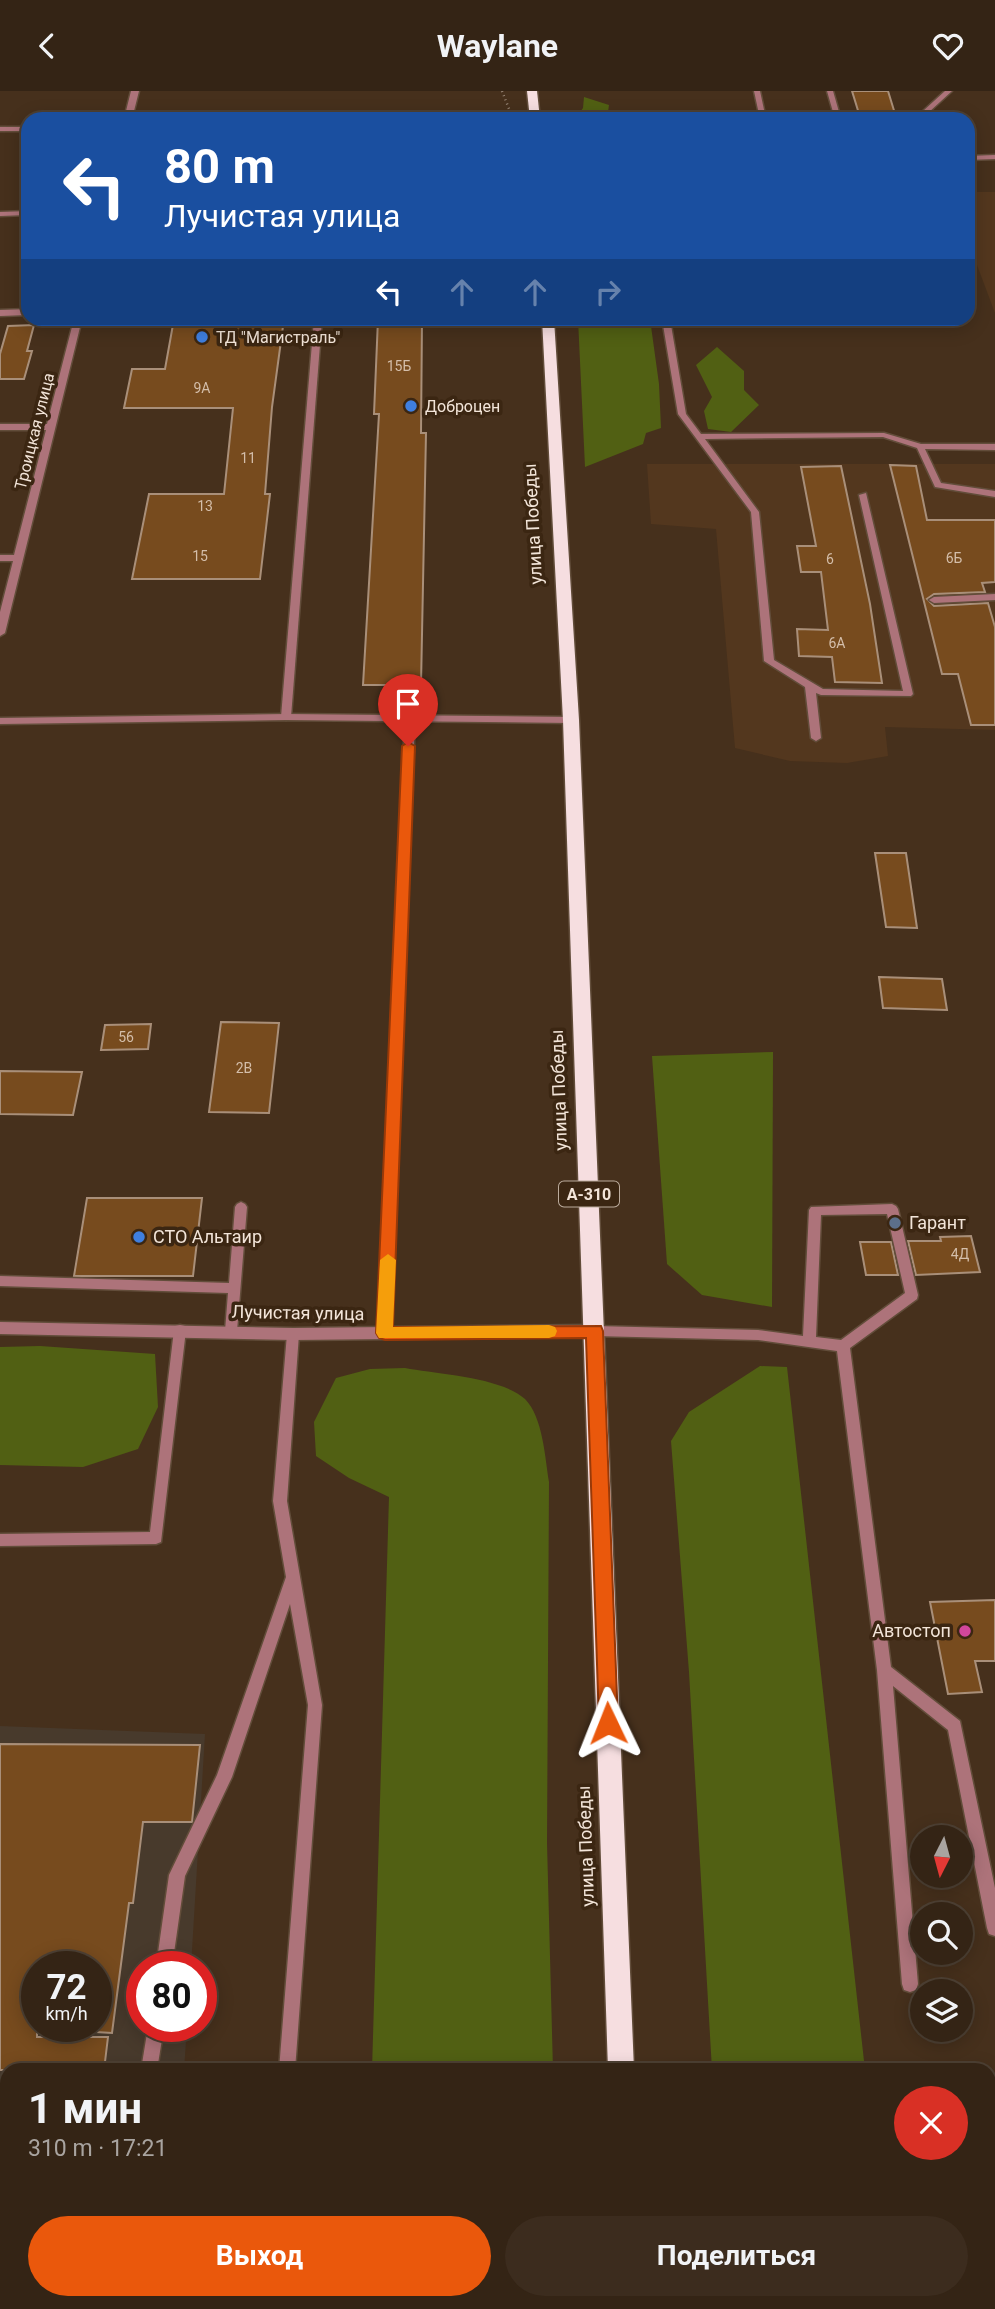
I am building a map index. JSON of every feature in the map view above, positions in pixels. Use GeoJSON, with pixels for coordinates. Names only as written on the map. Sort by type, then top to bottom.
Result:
{"type":"FeatureCollection","features":[{"type":"Feature","properties":{"kind":"highway"},"geometry":{"type":"LineString","coordinates":[[532,91],[534,112]]}},
{"type":"Feature","properties":{"kind":"highway","name":"улица Победы"},"geometry":{"type":"LineString","coordinates":[[548,326],[571,719],[621,2063]]}},
{"type":"Feature","properties":{"kind":"street"},"geometry":{"type":"LineString","coordinates":[[130,112],[135,91]]}},
{"type":"Feature","properties":{"kind":"street"},"geometry":{"type":"LineString","coordinates":[[0,129],[21,129]]}},
{"type":"Feature","properties":{"kind":"street"},"geometry":{"type":"LineString","coordinates":[[975,158],[995,157]]}},
{"type":"Feature","properties":{"kind":"street"},"geometry":{"type":"LineString","coordinates":[[0,214],[21,213]]}},
{"type":"Feature","properties":{"kind":"street"},"geometry":{"type":"LineString","coordinates":[[0,313],[21,312]]}},
{"type":"Feature","properties":{"kind":"street","name":"Троицкая улица"},"geometry":{"type":"LineString","coordinates":[[0,633],[76,326]]}},
{"type":"Feature","properties":{"kind":"street"},"geometry":{"type":"LineString","coordinates":[[0,427],[51,427]]}},
{"type":"Feature","properties":{"kind":"street"},"geometry":{"type":"LineString","coordinates":[[0,558],[19,558]]}},
{"type":"Feature","properties":{"kind":"street"},"geometry":{"type":"LineString","coordinates":[[0,721],[286,717],[571,719]]}},
{"type":"Feature","properties":{"kind":"street","name":"Лучистая улица"},"geometry":{"type":"LineString","coordinates":[[0,1328],[293,1334],[595,1331]]}},
{"type":"Feature","properties":{"kind":"lane"},"geometry":{"type":"LineString","coordinates":[[757,91],[762,112]]}},
{"type":"Feature","properties":{"kind":"lane"},"geometry":{"type":"LineString","coordinates":[[830,91],[836,112]]}},
{"type":"Feature","properties":{"kind":"lane"},"geometry":{"type":"LineString","coordinates":[[925,112],[949,91]]}},
{"type":"Feature","properties":{"kind":"lane"},"geometry":{"type":"LineString","coordinates":[[286,717],[317,326]]}},
{"type":"Feature","properties":{"kind":"lane"},"geometry":{"type":"LineString","coordinates":[[667,326],[682,414],[755,512],[769,661],[821,692],[908,694],[863,495]]}},
{"type":"Feature","properties":{"kind":"lane"},"geometry":{"type":"LineString","coordinates":[[699,437],[884,435],[920,446],[995,447]]}},
{"type":"Feature","properties":{"kind":"lane"},"geometry":{"type":"LineString","coordinates":[[920,446],[939,485],[995,494]]}},
{"type":"Feature","properties":{"kind":"lane"},"geometry":{"type":"LineString","coordinates":[[934,600],[995,597]]}},
{"type":"Feature","properties":{"kind":"lane"},"geometry":{"type":"LineString","coordinates":[[810,685],[816,738]]}},
{"type":"Feature","properties":{"kind":"lane"},"geometry":{"type":"LineString","coordinates":[[385,1333],[410,718]]}},
{"type":"Feature","properties":{"kind":"lane"},"geometry":{"type":"LineString","coordinates":[[231,1331],[241,1207]]}},
{"type":"Feature","properties":{"kind":"lane"},"geometry":{"type":"LineString","coordinates":[[595,1331],[758,1335],[843,1346],[912,1295],[892,1209],[815,1210],[809,1341]]}},
{"type":"Feature","properties":{"kind":"lane"},"geometry":{"type":"LineString","coordinates":[[0,1281],[234,1288]]}},
{"type":"Feature","properties":{"kind":"lane"},"geometry":{"type":"LineString","coordinates":[[0,1540],[156,1538],[180,1330]]}},
{"type":"Feature","properties":{"kind":"lane"},"geometry":{"type":"LineString","coordinates":[[288,2063],[315,1705],[279,1501],[293,1334]]}},
{"type":"Feature","properties":{"kind":"lane"},"geometry":{"type":"LineString","coordinates":[[843,1346],[884,1670],[910,1984]]}},
{"type":"Feature","properties":{"kind":"lane"},"geometry":{"type":"LineString","coordinates":[[166,1951],[177,1875],[224,1777],[293,1577]]}},
{"type":"Feature","properties":{"kind":"lane"},"geometry":{"type":"LineString","coordinates":[[884,1670],[955,1726],[995,1929]]}},
{"type":"Feature","properties":{"kind":"lane"},"geometry":{"type":"LineString","coordinates":[[150,2063],[154,2042]]}},
{"type":"Feature","properties":{"kind":"path"},"geometry":{"type":"LineString","coordinates":[[502,91],[510,112]]}},
{"type":"Feature","properties":{"kind":"shaded area"},"geometry":{"type":"Polygon","coordinates":[[[975,192],[995,192],[995,313],[975,260],[975,192]]]}},
{"type":"Feature","properties":{"kind":"shaded area"},"geometry":{"type":"Polygon","coordinates":[[[647,464],[995,464],[995,730],[885,727],[888,756],[847,763],[790,761],[735,748],[716,529],[651,524],[647,464]]]}},
{"type":"Feature","properties":{"kind":"shaded area"},"geometry":{"type":"Polygon","coordinates":[[[0,1726],[205,1734],[192,1951],[126,1951],[126,2042],[186,2042],[184,2063],[0,2063],[0,1726]]]}},
{"type":"Feature","properties":{"kind":"green space"},"geometry":{"type":"Polygon","coordinates":[[[584,97],[609,105],[608,112],[580,112],[584,97]]]}},
{"type":"Feature","properties":{"kind":"green space"},"geometry":{"type":"Polygon","coordinates":[[[578,326],[651,326],[659,384],[661,428],[646,433],[643,444],[585,467],[578,326]]]}},
{"type":"Feature","properties":{"kind":"green space"},"geometry":{"type":"Polygon","coordinates":[[[717,347],[744,371],[744,390],[759,405],[731,432],[708,429],[704,411],[712,397],[696,365],[717,347]]]}},
{"type":"Feature","properties":{"kind":"green space"},"geometry":{"type":"Polygon","coordinates":[[[773,1052],[772,1307],[702,1295],[667,1264],[652,1056],[773,1052]]]}},
{"type":"Feature","properties":{"kind":"green space"},"geometry":{"type":"Polygon","coordinates":[[[40,1346],[155,1354],[158,1407],[138,1449],[83,1467],[0,1465],[0,1347],[40,1346]]]}},
{"type":"Feature","properties":{"kind":"green space"},"geometry":{"type":"Polygon","coordinates":[[[760,1366],[787,1367],[864,2063],[712,2063],[689,1672],[671,1441],[689,1412],[760,1366]]]}},
{"type":"Feature","properties":{"kind":"green space"},"geometry":{"type":"Polygon","coordinates":[[[405,1368],[485,1381],[500,1386],[525,1399],[536,1416],[542,1438],[549,1482],[547,1843],[553,2063],[372,2063],[389,1497],[349,1478],[316,1456],[314,1422],[336,1378],[370,1369],[405,1368]]]}},
{"type":"Feature","properties":{"kind":"building"},"geometry":{"type":"Polygon","coordinates":[[[852,91],[888,91],[894,112],[858,112],[852,91]]]}},
{"type":"Feature","properties":{"kind":"building"},"geometry":{"type":"Polygon","coordinates":[[[8,326],[34,326],[27,351],[32,351],[24,379],[0,379],[0,354],[8,326]]]}},
{"type":"Feature","properties":{"kind":"building"},"geometry":{"type":"Polygon","coordinates":[[[173,326],[283,326],[272,407],[265,494],[270,494],[260,579],[132,579],[149,494],[224,494],[233,408],[124,408],[132,369],[165,369],[173,326]]]}},
{"type":"Feature","properties":{"kind":"building"},"geometry":{"type":"Polygon","coordinates":[[[378,326],[422,326],[421,433],[426,433],[421,685],[363,685],[379,414],[374,414],[378,326]]]}},
{"type":"Feature","properties":{"kind":"building"},"geometry":{"type":"Polygon","coordinates":[[[890,465],[916,466],[927,520],[995,520],[995,582],[982,583],[985,592],[934,594],[927,599],[934,606],[988,603],[995,627],[995,725],[971,725],[958,674],[942,674],[890,465]]]}},
{"type":"Feature","properties":{"kind":"building"},"geometry":{"type":"Polygon","coordinates":[[[841,466],[870,604],[882,683],[835,682],[832,657],[799,656],[797,629],[828,630],[821,572],[801,572],[797,546],[816,546],[801,467],[841,466]]]}},
{"type":"Feature","properties":{"kind":"building"},"geometry":{"type":"Polygon","coordinates":[[[875,853],[906,853],[917,928],[886,927],[875,853]]]}},
{"type":"Feature","properties":{"kind":"building"},"geometry":{"type":"Polygon","coordinates":[[[879,977],[942,979],[947,1010],[883,1008],[879,977]]]}},
{"type":"Feature","properties":{"kind":"building"},"geometry":{"type":"Polygon","coordinates":[[[221,1022],[279,1023],[269,1113],[209,1112],[221,1022]]]}},
{"type":"Feature","properties":{"kind":"building"},"geometry":{"type":"Polygon","coordinates":[[[151,1024],[148,1049],[101,1050],[105,1025],[151,1024]]]}},
{"type":"Feature","properties":{"kind":"building"},"geometry":{"type":"Polygon","coordinates":[[[0,1071],[82,1072],[73,1115],[0,1114],[0,1071]]]}},
{"type":"Feature","properties":{"kind":"building","name":"СТО Альтаир"},"geometry":{"type":"Polygon","coordinates":[[[87,1198],[202,1198],[193,1276],[74,1276],[87,1198]]]}},
{"type":"Feature","properties":{"kind":"building"},"geometry":{"type":"Polygon","coordinates":[[[971,1236],[980,1272],[916,1275],[908,1241],[941,1241],[940,1237],[971,1236]]]}},
{"type":"Feature","properties":{"kind":"building"},"geometry":{"type":"Polygon","coordinates":[[[860,1242],[891,1242],[898,1275],[866,1275],[860,1242]]]}},
{"type":"Feature","properties":{"kind":"building","name":"Автостоп"},"geometry":{"type":"Polygon","coordinates":[[[995,1600],[995,1661],[975,1661],[982,1692],[948,1694],[930,1602],[995,1600]]]}},
{"type":"Feature","properties":{"kind":"building"},"geometry":{"type":"Polygon","coordinates":[[[0,1744],[200,1745],[192,1822],[143,1822],[112,2033],[112,1951],[21,1951],[21,2042],[107,2042],[105,2063],[0,2063],[0,1744]]]}},
{"type":"Feature","properties":{"kind":"slow traffic"},"geometry":{"type":"LineString","coordinates":[[388,1260],[385,1333],[549,1331]]}},
{"type":"Feature","properties":{"kind":"place","name":"ТД \"Магистраль\""},"geometry":{"type":"Point","coordinates":[202,337]}},
{"type":"Feature","properties":{"kind":"place","name":"Доброцен"},"geometry":{"type":"Point","coordinates":[411,406]}},
{"type":"Feature","properties":{"kind":"place","name":"Гарант"},"geometry":{"type":"Point","coordinates":[895,1223]}},
{"type":"Feature","properties":{"kind":"place","name":"СТО Альтаир"},"geometry":{"type":"Point","coordinates":[139,1237]}},
{"type":"Feature","properties":{"kind":"place","name":"Автостоп"},"geometry":{"type":"Point","coordinates":[965,1631]}},
{"type":"Feature","properties":{"kind":"route"},"geometry":{"type":"LineString","coordinates":[[408,746],[385,1333],[595,1331],[608,1723]]}}]}
